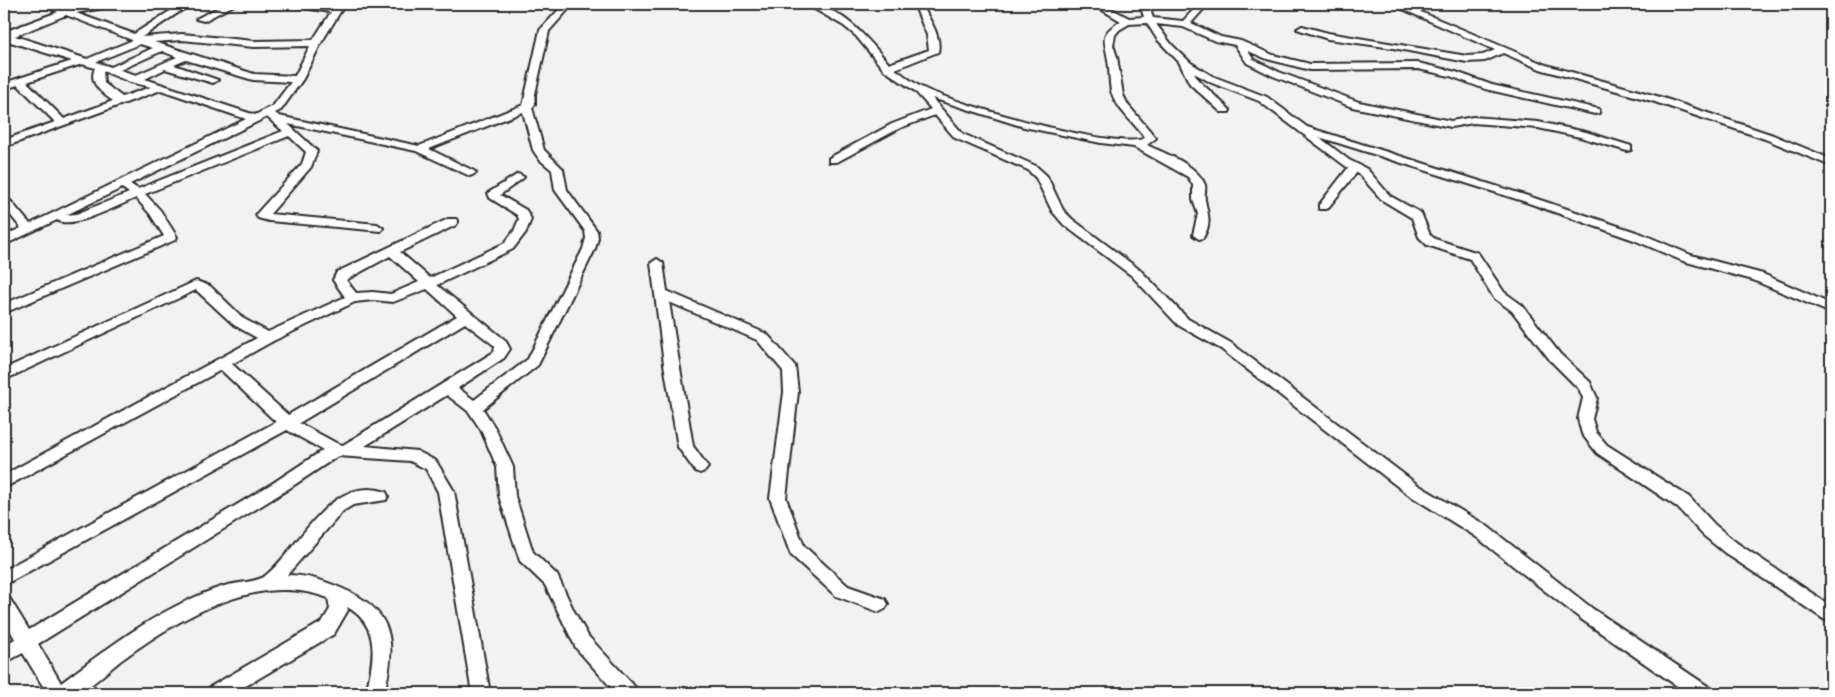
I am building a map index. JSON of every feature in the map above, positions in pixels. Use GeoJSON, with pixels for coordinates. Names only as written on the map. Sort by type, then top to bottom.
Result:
{"type":"FeatureCollection","features":[{"type":"Feature","properties":{"kind":"street"},"geometry":{"type":"LineString","coordinates":[[45,4],[161,48],[253,77],[298,79]]}},
{"type":"Feature","properties":{"kind":"street"},"geometry":{"type":"LineString","coordinates":[[4,36],[64,12],[108,4]]}},
{"type":"Feature","properties":{"kind":"street"},"geometry":{"type":"LineString","coordinates":[[140,40],[186,4]]}},
{"type":"Feature","properties":{"kind":"street"},"geometry":{"type":"LineString","coordinates":[[201,19],[232,4]]}},
{"type":"Feature","properties":{"kind":"street"},"geometry":{"type":"LineString","coordinates":[[272,116],[298,79],[316,43],[339,7],[297,4]]}},
{"type":"Feature","properties":{"kind":"street"},"geometry":{"type":"LineString","coordinates":[[420,149],[498,116],[527,107],[530,104],[530,94],[540,60],[544,33],[569,4]]}},
{"type":"Feature","properties":{"kind":"street"},"geometry":{"type":"LineString","coordinates":[[810,4],[847,24],[859,34],[886,68],[919,89],[969,110],[1018,124],[1118,143],[1137,144],[1147,142],[1151,138],[1143,126],[1124,106],[1118,94],[1113,54],[1108,46],[1110,35],[1116,28],[1127,21],[1149,20],[1185,24],[1218,39],[1238,43],[1270,57],[1310,67],[1418,66],[1453,74],[1489,87],[1595,112]]}},
{"type":"Feature","properties":{"kind":"street"},"geometry":{"type":"LineString","coordinates":[[886,68],[933,52],[935,48],[933,37],[918,4]]}},
{"type":"Feature","properties":{"kind":"street"},"geometry":{"type":"LineString","coordinates":[[1096,4],[1127,21]]}},
{"type":"Feature","properties":{"kind":"street"},"geometry":{"type":"LineString","coordinates":[[1144,4],[1149,20],[1166,45],[1181,60],[1208,78],[1252,93],[1299,126],[1345,162],[1371,178],[1386,198],[1417,216],[1425,237],[1431,242],[1470,253],[1474,256],[1496,291],[1517,308],[1555,357],[1585,386],[1590,398],[1585,420],[1589,434],[1602,449],[1683,502],[1709,530],[1731,548],[1831,615]]}},
{"type":"Feature","properties":{"kind":"street"},"geometry":{"type":"LineString","coordinates":[[1185,24],[1204,4]]}},
{"type":"Feature","properties":{"kind":"street"},"geometry":{"type":"LineString","coordinates":[[1395,4],[1543,67],[1656,99],[1769,137],[1831,163]]}},
{"type":"Feature","properties":{"kind":"street"},"geometry":{"type":"LineString","coordinates":[[1302,29],[1328,36],[1393,45],[1467,60],[1485,58],[1503,50]]}},
{"type":"Feature","properties":{"kind":"street"},"geometry":{"type":"LineString","coordinates":[[4,36],[254,118]]}},
{"type":"Feature","properties":{"kind":"street"},"geometry":{"type":"LineString","coordinates":[[4,86],[84,62],[140,40],[158,37],[218,39],[253,44],[316,43]]}},
{"type":"Feature","properties":{"kind":"street"},"geometry":{"type":"LineString","coordinates":[[1238,43],[1250,61],[1276,74],[1356,105],[1451,124],[1473,120],[1538,125],[1582,134],[1627,148]]}},
{"type":"Feature","properties":{"kind":"street"},"geometry":{"type":"LineString","coordinates":[[121,101],[109,94],[97,80],[96,74],[161,48]]}},
{"type":"Feature","properties":{"kind":"street"},"geometry":{"type":"LineString","coordinates":[[134,80],[184,56]]}},
{"type":"Feature","properties":{"kind":"street"},"geometry":{"type":"LineString","coordinates":[[1181,60],[1194,82],[1225,110]]}},
{"type":"Feature","properties":{"kind":"street"},"geometry":{"type":"LineString","coordinates":[[165,66],[213,80]]}},
{"type":"Feature","properties":{"kind":"street"},"geometry":{"type":"LineString","coordinates":[[20,81],[62,122]]}},
{"type":"Feature","properties":{"kind":"street"},"geometry":{"type":"LineString","coordinates":[[4,143],[158,88]]}},
{"type":"Feature","properties":{"kind":"street"},"geometry":{"type":"LineString","coordinates":[[919,89],[959,136],[1037,172],[1047,184],[1058,210],[1068,222],[1136,273],[1183,322],[1226,346],[1412,489],[1481,531],[1587,614],[1702,693]]}},
{"type":"Feature","properties":{"kind":"street"},"geometry":{"type":"LineString","coordinates":[[474,408],[533,362],[589,249],[592,238],[591,232],[561,190],[557,169],[549,164],[537,150],[527,107]]}},
{"type":"Feature","properties":{"kind":"street"},"geometry":{"type":"LineString","coordinates":[[833,160],[896,126],[938,110]]}},
{"type":"Feature","properties":{"kind":"street"},"geometry":{"type":"LineString","coordinates":[[272,116],[309,146],[312,151],[306,165],[262,214],[269,218],[377,228]]}},
{"type":"Feature","properties":{"kind":"street"},"geometry":{"type":"LineString","coordinates":[[4,241],[254,118],[272,116],[420,149],[470,173]]}},
{"type":"Feature","properties":{"kind":"street"},"geometry":{"type":"LineString","coordinates":[[1299,126],[1638,237],[1687,258],[1758,276],[1831,309]]}},
{"type":"Feature","properties":{"kind":"street"},"geometry":{"type":"LineString","coordinates":[[58,216],[65,220],[79,218],[291,131]]}},
{"type":"Feature","properties":{"kind":"street"},"geometry":{"type":"LineString","coordinates":[[1137,144],[1181,167],[1192,175],[1199,185],[1199,200],[1204,214],[1198,234]]}},
{"type":"Feature","properties":{"kind":"street"},"geometry":{"type":"LineString","coordinates":[[1323,207],[1355,167]]}},
{"type":"Feature","properties":{"kind":"street"},"geometry":{"type":"LineString","coordinates":[[4,482],[268,338],[353,298],[373,296],[386,299],[393,298],[430,283],[508,246],[515,240],[525,219],[522,213],[494,196],[494,193],[518,178]]}},
{"type":"Feature","properties":{"kind":"street"},"geometry":{"type":"LineString","coordinates":[[4,309],[171,237],[154,209],[141,194],[121,183]]}},
{"type":"Feature","properties":{"kind":"street"},"geometry":{"type":"LineString","coordinates":[[4,200],[29,230]]}},
{"type":"Feature","properties":{"kind":"street"},"geometry":{"type":"LineString","coordinates":[[353,298],[339,278],[452,222]]}},
{"type":"Feature","properties":{"kind":"street"},"geometry":{"type":"LineString","coordinates":[[4,655],[340,450],[448,388],[489,362],[503,349],[500,343],[466,317],[392,251]]}},
{"type":"Feature","properties":{"kind":"street"},"geometry":{"type":"LineString","coordinates":[[657,263],[671,364],[686,447],[700,467]]}},
{"type":"Feature","properties":{"kind":"street"},"geometry":{"type":"LineString","coordinates":[[4,375],[196,286],[206,289],[239,322],[268,338]]}},
{"type":"Feature","properties":{"kind":"street"},"geometry":{"type":"LineString","coordinates":[[662,294],[762,338],[790,370],[791,392],[778,498],[797,550],[842,591],[879,604]]}},
{"type":"Feature","properties":{"kind":"street"},"geometry":{"type":"LineString","coordinates":[[4,578],[287,423],[466,317]]}},
{"type":"Feature","properties":{"kind":"street"},"geometry":{"type":"LineString","coordinates":[[222,363],[287,423],[340,450],[412,455],[431,465],[446,491],[481,693]]}},
{"type":"Feature","properties":{"kind":"street"},"geometry":{"type":"LineString","coordinates":[[448,388],[474,408],[488,428],[505,467],[507,496],[526,556],[551,580],[567,616],[582,642],[628,693]]}},
{"type":"Feature","properties":{"kind":"street"},"geometry":{"type":"LineString","coordinates":[[270,583],[337,506],[346,499],[380,496]]}},
{"type":"Feature","properties":{"kind":"street"},"geometry":{"type":"LineString","coordinates":[[63,693],[154,626],[181,611],[208,598],[270,583],[305,584],[335,593],[358,602],[374,617],[381,633],[381,660],[375,693]]}},
{"type":"Feature","properties":{"kind":"street"},"geometry":{"type":"LineString","coordinates":[[217,693],[328,628],[339,610],[335,593]]}},
{"type":"Feature","properties":{"kind":"street"},"geometry":{"type":"LineString","coordinates":[[4,604],[57,693]]}}]}
